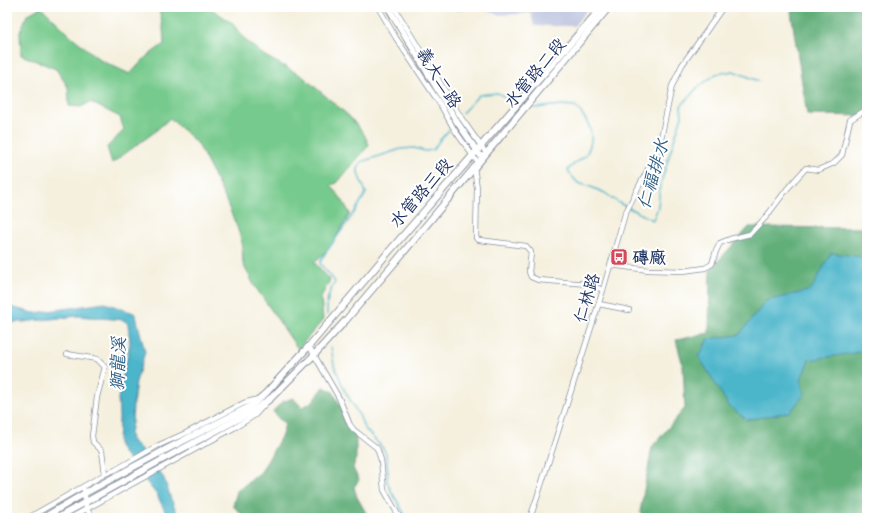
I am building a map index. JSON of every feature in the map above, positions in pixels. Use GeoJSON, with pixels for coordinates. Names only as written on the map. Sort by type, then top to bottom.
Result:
{"type":"FeatureCollection","features":[{"type":"Feature","properties":{"kind":"main road","name":"水管路三段"},"geometry":{"type":"LineString","coordinates":[[117,473],[251,406],[261,398],[309,346],[386,255],[602,7]]}},
{"type":"Feature","properties":{"kind":"main road","name":"水管路二段"},"geometry":{"type":"LineString","coordinates":[[480,160],[609,7]]}},
{"type":"Feature","properties":{"kind":"main road","name":"水管路三段"},"geometry":{"type":"LineString","coordinates":[[125,484],[167,457],[249,414],[271,398],[314,355],[387,272],[480,160]]}},
{"type":"Feature","properties":{"kind":"main road"},"geometry":{"type":"LineString","coordinates":[[43,518],[84,490],[117,473]]}},
{"type":"Feature","properties":{"kind":"main road"},"geometry":{"type":"LineString","coordinates":[[58,518],[86,502],[125,484]]}},
{"type":"Feature","properties":{"kind":"street","name":"義大二路"},"geometry":{"type":"LineString","coordinates":[[378,7],[396,38],[440,104],[454,129],[476,151]]}},
{"type":"Feature","properties":{"kind":"street","name":"義大二路"},"geometry":{"type":"LineString","coordinates":[[388,7],[456,122],[476,151]]}},
{"type":"Feature","properties":{"kind":"street","name":"義大二路"},"geometry":{"type":"LineString","coordinates":[[394,7],[462,119],[480,160]]}},
{"type":"Feature","properties":{"kind":"street","name":"仁林路"},"geometry":{"type":"LineString","coordinates":[[530,518],[604,290],[625,214],[659,148],[672,86],[682,64],[723,7]]}},
{"type":"Feature","properties":{"kind":"street"},"geometry":{"type":"LineString","coordinates":[[610,265],[649,270],[683,271],[705,268],[712,264],[720,243],[750,234],[766,217],[787,189],[806,168],[818,170],[834,163],[842,155],[850,120],[867,108]]}},
{"type":"Feature","properties":{"kind":"street"},"geometry":{"type":"LineString","coordinates":[[480,160],[476,238],[479,240],[526,246],[531,252],[529,272],[531,277],[538,280],[588,284],[604,290]]}},
{"type":"Feature","properties":{"kind":"street"},"geometry":{"type":"LineString","coordinates":[[599,304],[629,310]]}},
{"type":"Feature","properties":{"kind":"street"},"geometry":{"type":"LineString","coordinates":[[309,346],[339,398],[350,425],[354,430],[377,448],[381,460],[384,490],[400,518]]}},
{"type":"Feature","properties":{"kind":"street"},"geometry":{"type":"LineString","coordinates":[[67,354],[97,359],[105,367],[97,397],[92,436],[93,442],[102,451],[105,474]]}},
{"type":"Feature","properties":{"kind":"street","name":"水管路三段"},"geometry":{"type":"LineString","coordinates":[[117,473],[158,446],[244,403],[261,398]]}},
{"type":"Feature","properties":{"kind":"street","name":"水管路三段"},"geometry":{"type":"LineString","coordinates":[[125,484],[172,463],[239,425],[255,415],[271,398]]}},
{"type":"Feature","properties":{"kind":"street"},"geometry":{"type":"LineString","coordinates":[[28,518],[84,490],[105,474],[117,473]]}},
{"type":"Feature","properties":{"kind":"street"},"geometry":{"type":"LineString","coordinates":[[70,518],[125,484]]}},
{"type":"Feature","properties":{"kind":"street"},"geometry":{"type":"LineString","coordinates":[[84,490],[86,509],[94,518]]}},
{"type":"Feature","properties":{"kind":"shaded area"},"geometry":{"type":"Polygon","coordinates":[[[455,7],[475,7],[457,11],[455,7]]]}},
{"type":"Feature","properties":{"kind":"shaded area"},"geometry":{"type":"Polygon","coordinates":[[[475,7],[589,7],[574,26],[534,26],[531,13],[499,15],[475,7]]]}},
{"type":"Feature","properties":{"kind":"green space"},"geometry":{"type":"Polygon","coordinates":[[[41,7],[70,35],[100,60],[130,74],[146,57],[164,44],[163,28],[159,8],[209,7],[232,23],[245,40],[265,56],[302,76],[349,116],[364,134],[369,145],[337,183],[331,185],[343,201],[350,214],[328,250],[314,262],[330,280],[321,297],[323,320],[298,349],[254,285],[243,264],[242,242],[237,227],[224,196],[198,144],[170,118],[152,134],[112,163],[107,147],[124,130],[120,117],[90,102],[81,107],[69,106],[68,87],[56,69],[21,55],[20,32],[27,15],[41,7]]]}},
{"type":"Feature","properties":{"kind":"green space"},"geometry":{"type":"Polygon","coordinates":[[[795,7],[867,7],[867,116],[807,115],[791,12],[795,7]]]}},
{"type":"Feature","properties":{"kind":"green space"},"geometry":{"type":"Polygon","coordinates":[[[867,226],[867,518],[645,518],[640,512],[652,447],[685,408],[683,366],[676,340],[709,333],[710,270],[749,227],[866,228],[867,226]]]}},
{"type":"Feature","properties":{"kind":"green space"},"geometry":{"type":"Polygon","coordinates":[[[324,387],[333,392],[341,407],[345,424],[356,434],[356,458],[353,468],[359,480],[354,487],[357,497],[369,518],[246,518],[233,506],[237,491],[261,472],[282,435],[285,424],[273,411],[282,402],[293,398],[302,407],[312,402],[324,387]]]}},
{"type":"Feature","properties":{"kind":"water"},"geometry":{"type":"Polygon","coordinates":[[[831,253],[863,257],[865,276],[867,276],[867,351],[809,360],[801,379],[804,395],[790,412],[747,420],[729,406],[699,357],[708,339],[739,335],[766,301],[811,290],[831,253]]]}},
{"type":"Feature","properties":{"kind":"water","name":"獅龍溪"},"geometry":{"type":"Polygon","coordinates":[[[105,303],[134,313],[136,316],[145,352],[136,382],[130,433],[131,440],[141,449],[164,478],[177,518],[167,518],[157,495],[124,454],[118,444],[118,398],[130,343],[128,324],[123,320],[78,316],[23,322],[7,322],[7,306],[34,313],[105,303]]]}},
{"type":"Feature","properties":{"kind":"waterway","name":"仁福排水"},"geometry":{"type":"LineString","coordinates":[[535,108],[561,105],[575,106],[583,115],[589,126],[591,131],[591,142],[585,156],[568,170],[570,174],[578,183],[605,193],[619,203],[653,220],[658,207],[660,186],[682,116],[681,106],[697,88],[716,74],[733,71],[759,81]]}},
{"type":"Feature","properties":{"kind":"waterway","name":"仁福排水"},"geometry":{"type":"LineString","coordinates":[[462,113],[479,95],[497,93],[509,98]]}},
{"type":"Feature","properties":{"kind":"waterway","name":"仁福排水"},"geometry":{"type":"LineString","coordinates":[[327,315],[328,298],[335,282],[320,263],[366,193],[358,173],[361,162],[401,149],[414,148],[425,151],[433,150],[449,130]]}},
{"type":"Feature","properties":{"kind":"waterway","name":"仁福排水"},"geometry":{"type":"LineString","coordinates":[[331,347],[334,365],[345,391],[360,417],[364,428],[386,453],[388,473],[387,481],[391,491],[407,518]]}},
{"type":"Feature","properties":{"kind":"waterway","name":"獅龍溪"},"geometry":{"type":"LineString","coordinates":[[172,501],[178,518]]}},
{"type":"Feature","properties":{"kind":"place","name":"磚廠"},"geometry":{"type":"Point","coordinates":[619,257]}}]}
